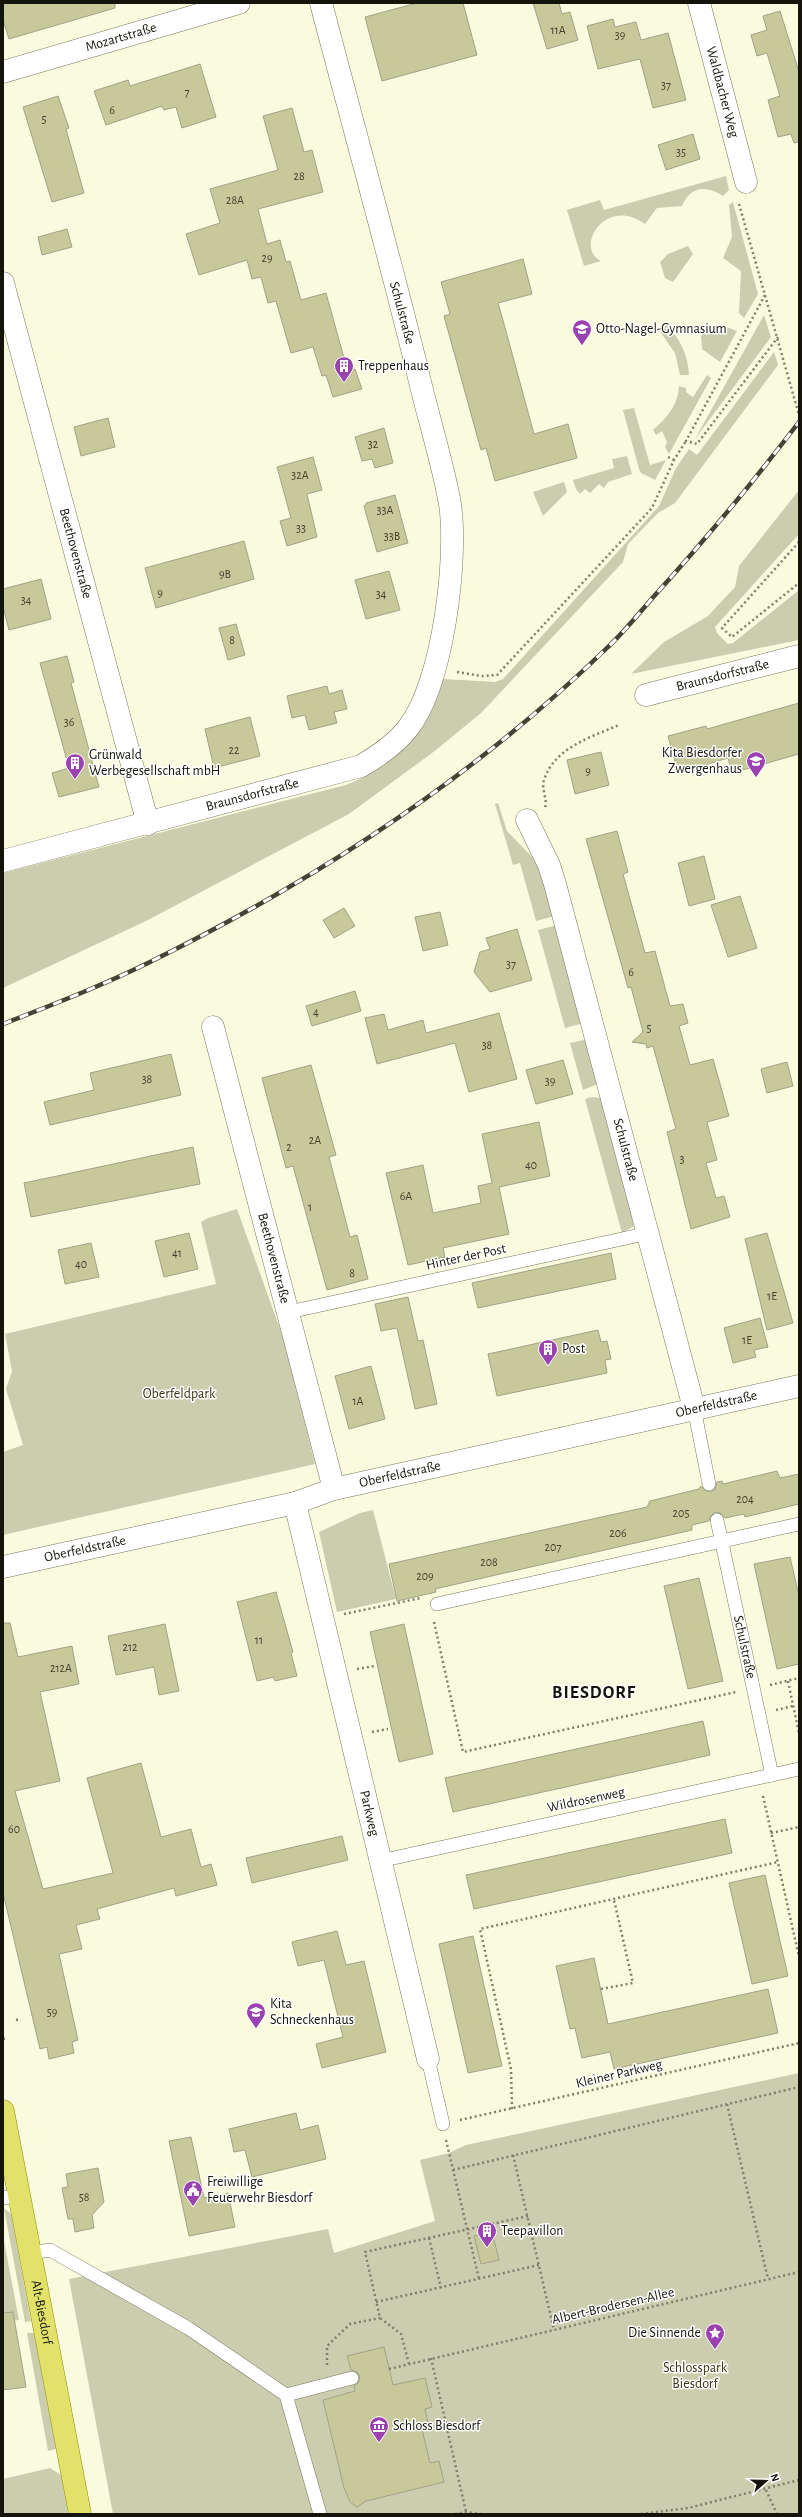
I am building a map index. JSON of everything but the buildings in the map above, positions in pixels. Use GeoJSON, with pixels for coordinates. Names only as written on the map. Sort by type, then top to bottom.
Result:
{"type":"FeatureCollection","features":[{"type":"Feature","properties":{"kind":"main road","name":"Alt-Biesdorf"},"geometry":{"type":"LineString","coordinates":[[3,2111],[11,2196],[30,2253],[80,2514]]}},
{"type":"Feature","properties":{"kind":"street","name":"Mozartstraße"},"geometry":{"type":"LineString","coordinates":[[3,72],[239,3]]}},
{"type":"Feature","properties":{"kind":"street","name":"Schulstraße"},"geometry":{"type":"LineString","coordinates":[[321,3],[410,339],[450,504],[452,544],[450,580],[438,650]]}},
{"type":"Feature","properties":{"kind":"street","name":"Waldbacher Weg"},"geometry":{"type":"LineString","coordinates":[[699,3],[742,190]]}},
{"type":"Feature","properties":{"kind":"street","name":"Beethovenstraße"},"geometry":{"type":"LineString","coordinates":[[3,283],[148,824]]}},
{"type":"Feature","properties":{"kind":"street","name":"Braunsdorfstraße"},"geometry":{"type":"LineString","coordinates":[[3,861],[148,824],[361,766],[378,756],[400,737],[417,714],[430,688],[438,650]]}},
{"type":"Feature","properties":{"kind":"street","name":"Braunsdorfstraße"},"geometry":{"type":"LineString","coordinates":[[646,695],[799,656]]}},
{"type":"Feature","properties":{"kind":"street","name":"Schulstraße"},"geometry":{"type":"LineString","coordinates":[[528,820],[549,865],[555,884],[649,1233],[694,1408]]}},
{"type":"Feature","properties":{"kind":"street","name":"Beethovenstraße"},"geometry":{"type":"LineString","coordinates":[[213,1027],[334,1488]]}},
{"type":"Feature","properties":{"kind":"street","name":"Oberfeldstraße"},"geometry":{"type":"LineString","coordinates":[[3,1567],[295,1503],[334,1488],[799,1386]]}},
{"type":"Feature","properties":{"kind":"street","name":"Parkweg"},"geometry":{"type":"LineString","coordinates":[[295,1503],[428,2059]]}},
{"type":"Feature","properties":{"kind":"lane","name":"Hinter der Post"},"geometry":{"type":"LineString","coordinates":[[289,1312],[649,1233]]}},
{"type":"Feature","properties":{"kind":"lane","name":"Schulstraße"},"geometry":{"type":"LineString","coordinates":[[694,1408],[709,1484]]}},
{"type":"Feature","properties":{"kind":"lane","name":"Schulstraße"},"geometry":{"type":"LineString","coordinates":[[717,1520],[772,1775]]}},
{"type":"Feature","properties":{"kind":"lane"},"geometry":{"type":"LineString","coordinates":[[432,1606],[799,1524]]}},
{"type":"Feature","properties":{"kind":"lane","name":"Wildrosenweg"},"geometry":{"type":"LineString","coordinates":[[380,1862],[799,1769]]}},
{"type":"Feature","properties":{"kind":"lane","name":"Parkweg"},"geometry":{"type":"LineString","coordinates":[[428,2059],[443,2124]]}},
{"type":"Feature","properties":{"kind":"lane"},"geometry":{"type":"LineString","coordinates":[[30,2253],[50,2250],[188,2328],[286,2394],[320,2514]]}},
{"type":"Feature","properties":{"kind":"lane"},"geometry":{"type":"LineString","coordinates":[[286,2394],[352,2378]]}},
{"type":"Feature","properties":{"kind":"path"},"geometry":{"type":"LineString","coordinates":[[742,190],[765,295],[799,415]]}},
{"type":"Feature","properties":{"kind":"path"},"geometry":{"type":"LineString","coordinates":[[451,671],[482,676],[497,675],[652,508],[674,460],[686,441],[765,295]]}},
{"type":"Feature","properties":{"kind":"path"},"geometry":{"type":"LineString","coordinates":[[686,441],[697,444],[778,337]]}},
{"type":"Feature","properties":{"kind":"path"},"geometry":{"type":"LineString","coordinates":[[668,457],[674,460]]}},
{"type":"Feature","properties":{"kind":"path"},"geometry":{"type":"LineString","coordinates":[[799,542],[722,628],[732,637],[799,582]]}},
{"type":"Feature","properties":{"kind":"path"},"geometry":{"type":"LineString","coordinates":[[528,820],[546,806],[542,788],[546,773],[552,763],[574,744],[619,725]]}},
{"type":"Feature","properties":{"kind":"path"},"geometry":{"type":"LineString","coordinates":[[342,1615],[423,1597],[432,1606],[463,1752],[799,1678]]}},
{"type":"Feature","properties":{"kind":"path"},"geometry":{"type":"LineString","coordinates":[[363,1668],[375,1666]]}},
{"type":"Feature","properties":{"kind":"path"},"geometry":{"type":"LineString","coordinates":[[788,1681],[799,1733]]}},
{"type":"Feature","properties":{"kind":"path"},"geometry":{"type":"LineString","coordinates":[[378,1731],[388,1729]]}},
{"type":"Feature","properties":{"kind":"path"},"geometry":{"type":"LineString","coordinates":[[759,1778],[799,1957]]}},
{"type":"Feature","properties":{"kind":"path"},"geometry":{"type":"LineString","coordinates":[[771,1833],[799,1827]]}},
{"type":"Feature","properties":{"kind":"path"},"geometry":{"type":"LineString","coordinates":[[512,2108],[511,2069],[480,1929],[778,1862]]}},
{"type":"Feature","properties":{"kind":"path"},"geometry":{"type":"LineString","coordinates":[[601,1989],[633,1983],[614,1900]]}},
{"type":"Feature","properties":{"kind":"path"},"geometry":{"type":"LineString","coordinates":[[16,2020],[20,2019]]}},
{"type":"Feature","properties":{"kind":"path"},"geometry":{"type":"LineString","coordinates":[[3,2039],[7,2038]]}},
{"type":"Feature","properties":{"kind":"path","name":"Kleiner Parkweg"},"geometry":{"type":"LineString","coordinates":[[443,2124],[799,2043]]}},
{"type":"Feature","properties":{"kind":"path"},"geometry":{"type":"LineString","coordinates":[[453,2170],[799,2087]]}},
{"type":"Feature","properties":{"kind":"path"},"geometry":{"type":"LineString","coordinates":[[727,2104],[768,2279]]}},
{"type":"Feature","properties":{"kind":"path"},"geometry":{"type":"LineString","coordinates":[[443,2124],[479,2279]]}},
{"type":"Feature","properties":{"kind":"path"},"geometry":{"type":"LineString","coordinates":[[513,2155],[554,2330]]}},
{"type":"Feature","properties":{"kind":"path"},"geometry":{"type":"LineString","coordinates":[[409,2364],[401,2334],[380,2318],[365,2252],[528,2216]]}},
{"type":"Feature","properties":{"kind":"path"},"geometry":{"type":"LineString","coordinates":[[429,2238],[441,2288]]}},
{"type":"Feature","properties":{"kind":"path"},"geometry":{"type":"LineString","coordinates":[[376,2302],[539,2266]]}},
{"type":"Feature","properties":{"kind":"path","name":"Albert-Brodersen-Allee"},"geometry":{"type":"LineString","coordinates":[[389,2369],[799,2272]]}},
{"type":"Feature","properties":{"kind":"path"},"geometry":{"type":"LineString","coordinates":[[326,2384],[328,2346],[350,2324],[380,2318]]}},
{"type":"Feature","properties":{"kind":"path"},"geometry":{"type":"LineString","coordinates":[[431,2358],[466,2512]]}},
{"type":"Feature","properties":{"kind":"path"},"geometry":{"type":"LineString","coordinates":[[641,2514],[688,2508],[766,2490],[799,2480]]}},
{"type":"Feature","properties":{"kind":"path"},"geometry":{"type":"LineString","coordinates":[[766,2490],[777,2514]]}},
{"type":"Feature","properties":{"kind":"path"},"geometry":{"type":"LineString","coordinates":[[456,2514],[466,2512],[480,2514]]}},
{"type":"Feature","properties":{"kind":"green space"},"geometry":{"type":"Polygon","coordinates":[[[726,176],[729,190],[723,196],[711,190],[700,189],[690,194],[682,206],[657,208],[645,224],[631,217],[617,216],[606,220],[598,227],[593,236],[591,246],[593,254],[601,261],[584,266],[567,210],[600,200],[604,210],[726,176]]]}},
{"type":"Feature","properties":{"kind":"green space"},"geometry":{"type":"Polygon","coordinates":[[[733,202],[758,294],[744,318],[739,313],[741,271],[723,258],[732,237],[729,205],[733,202]]]}},
{"type":"Feature","properties":{"kind":"green space"},"geometry":{"type":"Polygon","coordinates":[[[688,246],[693,254],[673,282],[665,278],[660,262],[668,254],[688,246]]]}},
{"type":"Feature","properties":{"kind":"green space"},"geometry":{"type":"Polygon","coordinates":[[[764,315],[771,337],[695,439],[764,315]]]}},
{"type":"Feature","properties":{"kind":"green space"},"geometry":{"type":"Polygon","coordinates":[[[665,323],[675,335],[682,347],[687,361],[689,375],[680,375],[675,353],[659,330],[665,323]]]}},
{"type":"Feature","properties":{"kind":"green space"},"geometry":{"type":"Polygon","coordinates":[[[721,325],[737,331],[720,362],[702,349],[701,336],[705,332],[721,325]]]}},
{"type":"Feature","properties":{"kind":"green space"},"geometry":{"type":"Polygon","coordinates":[[[774,352],[778,365],[675,503],[658,513],[628,544],[623,562],[481,713],[436,750],[349,814],[146,921],[3,988],[3,873],[346,785],[379,767],[394,756],[419,728],[429,713],[443,679],[495,682],[503,679],[659,506],[676,468],[689,449],[697,455],[774,352]]]}},
{"type":"Feature","properties":{"kind":"green space"},"geometry":{"type":"Polygon","coordinates":[[[707,375],[711,378],[669,454],[665,447],[667,442],[662,431],[656,435],[653,430],[671,411],[679,386],[686,388],[686,392],[693,397],[707,375]]]}},
{"type":"Feature","properties":{"kind":"green space"},"geometry":{"type":"Polygon","coordinates":[[[634,408],[650,465],[666,460],[655,480],[641,473],[639,469],[623,410],[634,408]]]}},
{"type":"Feature","properties":{"kind":"green space"},"geometry":{"type":"Polygon","coordinates":[[[627,456],[632,474],[608,482],[604,488],[599,484],[590,493],[585,489],[580,494],[576,489],[573,480],[614,468],[612,459],[627,456]]]}},
{"type":"Feature","properties":{"kind":"green space"},"geometry":{"type":"Polygon","coordinates":[[[564,482],[567,492],[543,516],[533,492],[564,482]]]}},
{"type":"Feature","properties":{"kind":"green space"},"geometry":{"type":"Polygon","coordinates":[[[799,490],[799,534],[715,627],[717,633],[728,644],[733,643],[799,590],[799,640],[631,674],[664,642],[708,616],[735,587],[739,566],[799,490]]]}},
{"type":"Feature","properties":{"kind":"green space"},"geometry":{"type":"Polygon","coordinates":[[[498,803],[507,831],[537,862],[555,916],[536,921],[520,863],[513,865],[495,804],[498,803]]]}},
{"type":"Feature","properties":{"kind":"green space"},"geometry":{"type":"Polygon","coordinates":[[[557,925],[584,1023],[565,1028],[538,930],[557,925]]]}},
{"type":"Feature","properties":{"kind":"green space"},"geometry":{"type":"Polygon","coordinates":[[[588,1039],[600,1083],[583,1090],[570,1043],[588,1039]]]}},
{"type":"Feature","properties":{"kind":"green space"},"geometry":{"type":"Polygon","coordinates":[[[592,1097],[601,1098],[634,1226],[622,1233],[585,1099],[592,1097]]]}},
{"type":"Feature","properties":{"kind":"green space","name":"Oberfeldpark"},"geometry":{"type":"Polygon","coordinates":[[[237,1209],[284,1340],[315,1464],[3,1535],[3,1452],[23,1445],[6,1389],[12,1371],[5,1334],[216,1284],[201,1222],[208,1218],[237,1209]]]}},
{"type":"Feature","properties":{"kind":"green space"},"geometry":{"type":"Polygon","coordinates":[[[373,1510],[396,1599],[337,1612],[319,1532],[360,1513],[373,1510]]]}},
{"type":"Feature","properties":{"kind":"green space","name":"Schlosspark Biesdorf"},"geometry":{"type":"Polygon","coordinates":[[[799,2073],[799,2514],[113,2514],[69,2279],[328,2229],[334,2253],[435,2221],[420,2160],[449,2153],[466,2145],[799,2073]]]}},
{"type":"Feature","properties":{"kind":"green space"},"geometry":{"type":"Polygon","coordinates":[[[4,2208],[11,2214],[31,2321],[25,2322],[4,2208]]]}},
{"type":"Feature","properties":{"kind":"green space"},"geometry":{"type":"Polygon","coordinates":[[[3,2235],[19,2320],[3,2322],[3,2235]]]}},
{"type":"Feature","properties":{"kind":"green space"},"geometry":{"type":"Polygon","coordinates":[[[27,2333],[34,2333],[56,2449],[48,2451],[27,2333]]]}},
{"type":"Feature","properties":{"kind":"green space"},"geometry":{"type":"Polygon","coordinates":[[[50,2468],[61,2475],[68,2514],[3,2514],[3,2479],[50,2468]]]}},
{"type":"Feature","properties":{"kind":"railway"},"geometry":{"type":"LineString","coordinates":[[3,1024],[112,980],[210,931],[332,861],[390,823],[448,782],[503,740],[557,695],[614,641],[711,531],[799,422]]}},
{"type":"Feature","properties":{"kind":"place","name":"Otto-Nagel-Gymnasium"},"geometry":{"type":"Point","coordinates":[582,346]}},
{"type":"Feature","properties":{"kind":"place","name":"Treppenhaus"},"geometry":{"type":"Point","coordinates":[344,383]}},
{"type":"Feature","properties":{"kind":"place","name":"Kita Biesdorfer Zwergenhaus"},"geometry":{"type":"Point","coordinates":[756,778]}},
{"type":"Feature","properties":{"kind":"place","name":"Grünwald Werbegesellschaft mbH"},"geometry":{"type":"Point","coordinates":[75,780]}},
{"type":"Feature","properties":{"kind":"place","name":"Post"},"geometry":{"type":"Point","coordinates":[548,1366]}},
{"type":"Feature","properties":{"kind":"place","name":"Kita Schneckenhaus"},"geometry":{"type":"Point","coordinates":[256,2029]}},
{"type":"Feature","properties":{"kind":"place","name":"Freiwillige Feuerwehr Biesdorf"},"geometry":{"type":"Point","coordinates":[193,2207]}},
{"type":"Feature","properties":{"kind":"place","name":"Teepavillon"},"geometry":{"type":"Point","coordinates":[487,2248]}},
{"type":"Feature","properties":{"kind":"place","name":"Die Sinnende"},"geometry":{"type":"Point","coordinates":[715,2350]}},
{"type":"Feature","properties":{"kind":"place","name":"Schloss Biesdorf"},"geometry":{"type":"Point","coordinates":[379,2443]}},
{"type":"Feature","properties":{"kind":"district","name":"BIESDORF"},"geometry":{"type":"Point","coordinates":[594,1693]}}]}
